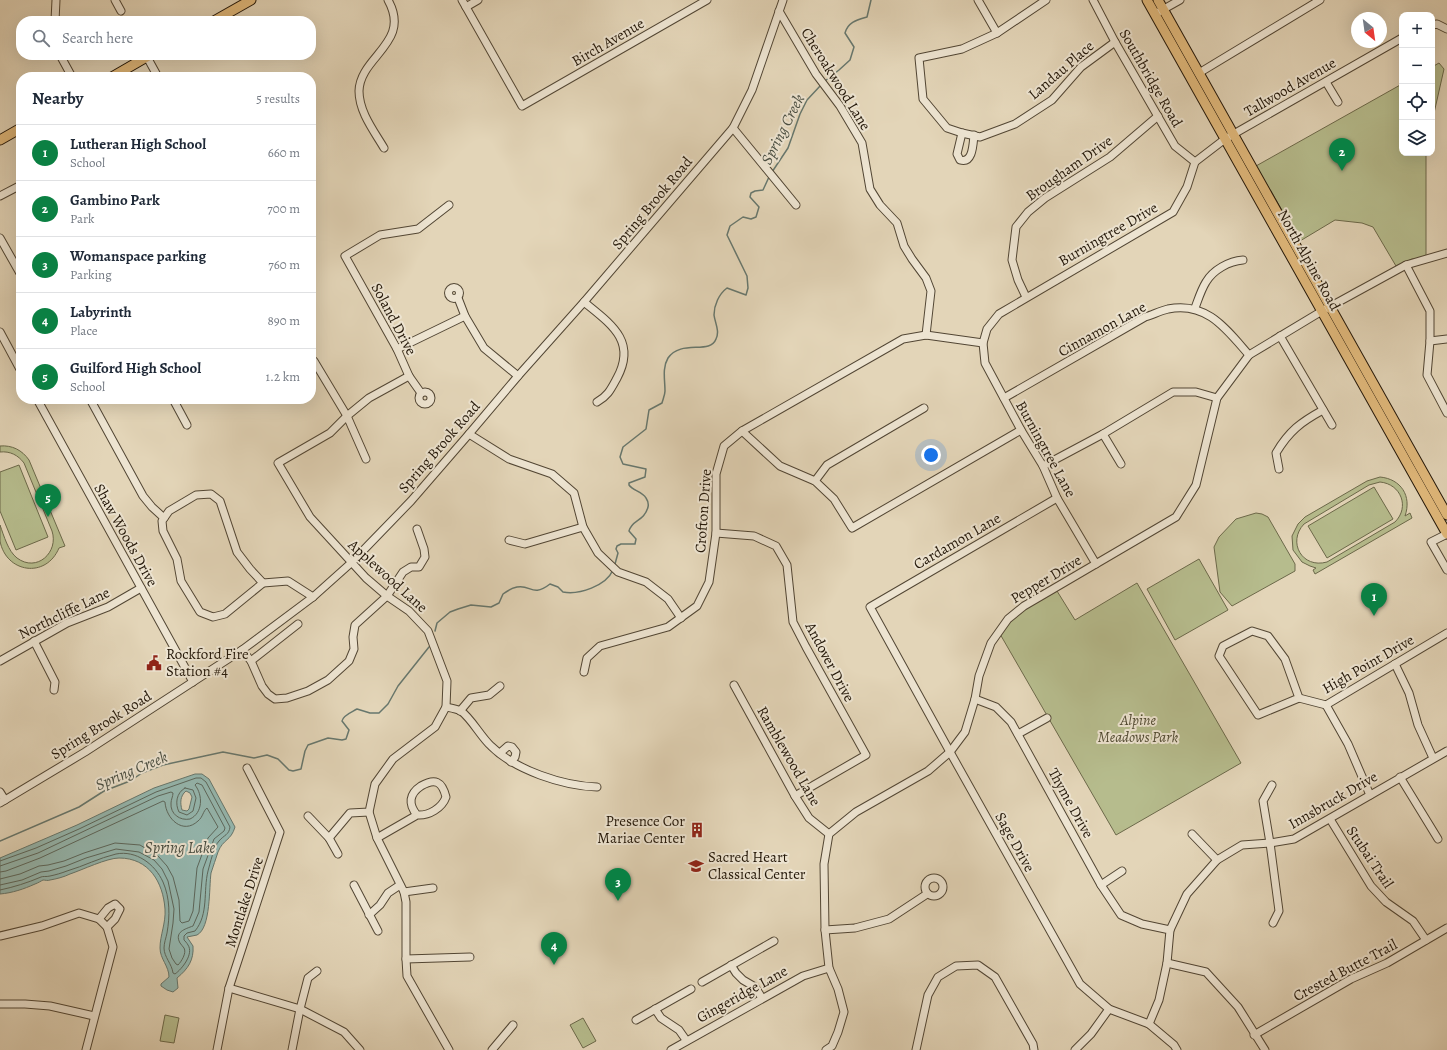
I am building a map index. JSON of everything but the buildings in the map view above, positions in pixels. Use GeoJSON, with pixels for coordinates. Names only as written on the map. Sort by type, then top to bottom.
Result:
{"type":"FeatureCollection","features":[{"type":"Feature","properties":{"kind":"main road"},"geometry":{"type":"LineString","coordinates":[[223,16],[251,0]]}},
{"type":"Feature","properties":{"kind":"main road","name":"North Alpine Road"},"geometry":{"type":"LineString","coordinates":[[1148,0],[1159,12],[1199,73],[1229,137]]}},
{"type":"Feature","properties":{"kind":"main road","name":"North Alpine Road"},"geometry":{"type":"LineString","coordinates":[[1158,0],[1159,12],[1229,137],[1326,309],[1447,515]]}},
{"type":"Feature","properties":{"kind":"main road"},"geometry":{"type":"LineString","coordinates":[[121,72],[141,60]]}},
{"type":"Feature","properties":{"kind":"main road"},"geometry":{"type":"LineString","coordinates":[[0,140],[16,131]]}},
{"type":"Feature","properties":{"kind":"main road","name":"North Alpine Road"},"geometry":{"type":"LineString","coordinates":[[1326,309],[1447,534]]}},
{"type":"Feature","properties":{"kind":"street"},"geometry":{"type":"LineString","coordinates":[[55,16],[56,0]]}},
{"type":"Feature","properties":{"kind":"street"},"geometry":{"type":"LineString","coordinates":[[116,0],[121,11]]}},
{"type":"Feature","properties":{"kind":"street"},"geometry":{"type":"LineString","coordinates":[[384,148],[362,109],[359,92],[360,82],[364,73],[368,66],[382,51],[390,37],[394,25],[388,0]]}},
{"type":"Feature","properties":{"kind":"street"},"geometry":{"type":"LineString","coordinates":[[462,0],[466,7],[478,0]]}},
{"type":"Feature","properties":{"kind":"street","name":"Birch Avenue"},"geometry":{"type":"LineString","coordinates":[[466,7],[522,106],[708,0]]}},
{"type":"Feature","properties":{"kind":"street","name":"Spring Brook Road"},"geometry":{"type":"LineString","coordinates":[[3,801],[85,752],[242,650],[312,597],[351,563],[410,501],[469,434],[733,128],[752,90],[783,0]]}},
{"type":"Feature","properties":{"kind":"street"},"geometry":{"type":"LineString","coordinates":[[978,0],[997,33]]}},
{"type":"Feature","properties":{"kind":"street"},"geometry":{"type":"LineString","coordinates":[[962,133],[957,154],[960,160],[963,161],[968,159],[971,154],[977,136],[947,128],[923,99],[919,58],[962,49],[997,33],[1046,0]]}},
{"type":"Feature","properties":{"kind":"street","name":"Southbridge Road"},"geometry":{"type":"LineString","coordinates":[[1093,0],[1115,42],[1175,146],[1195,162]]}},
{"type":"Feature","properties":{"kind":"street"},"geometry":{"type":"LineString","coordinates":[[1159,12],[1180,0]]}},
{"type":"Feature","properties":{"kind":"street"},"geometry":{"type":"LineString","coordinates":[[1199,73],[1320,0]]}},
{"type":"Feature","properties":{"kind":"street","name":"Cheroakwood Lane"},"geometry":{"type":"LineString","coordinates":[[779,11],[816,74],[840,106],[862,143],[870,189],[880,206],[897,223],[904,246],[926,278],[931,291],[926,335]]}},
{"type":"Feature","properties":{"kind":"street"},"geometry":{"type":"LineString","coordinates":[[1435,24],[1438,24],[1447,28]]}},
{"type":"Feature","properties":{"kind":"street","name":"Tallwood Avenue"},"geometry":{"type":"LineString","coordinates":[[1229,137],[1399,40]]}},
{"type":"Feature","properties":{"kind":"street","name":"Landau Place"},"geometry":{"type":"LineString","coordinates":[[977,136],[1015,124],[1052,100],[1081,67],[1115,42]]}},
{"type":"Feature","properties":{"kind":"street"},"geometry":{"type":"LineString","coordinates":[[63,60],[69,72]]}},
{"type":"Feature","properties":{"kind":"street"},"geometry":{"type":"LineString","coordinates":[[150,60],[156,72]]}},
{"type":"Feature","properties":{"kind":"street"},"geometry":{"type":"LineString","coordinates":[[1326,82],[1338,102]]}},
{"type":"Feature","properties":{"kind":"street","name":"Brougham Drive"},"geometry":{"type":"LineString","coordinates":[[1026,297],[1018,280],[1012,260],[1016,227],[1028,212],[1045,198],[1110,157],[1158,116]]}},
{"type":"Feature","properties":{"kind":"street"},"geometry":{"type":"LineString","coordinates":[[733,128],[796,205]]}},
{"type":"Feature","properties":{"kind":"street"},"geometry":{"type":"LineString","coordinates":[[1195,162],[1229,137]]}},
{"type":"Feature","properties":{"kind":"street","name":"Burningtree Drive"},"geometry":{"type":"LineString","coordinates":[[983,344],[987,329],[999,314],[1173,212],[1187,187],[1195,162]]}},
{"type":"Feature","properties":{"kind":"street"},"geometry":{"type":"LineString","coordinates":[[0,196],[16,188]]}},
{"type":"Feature","properties":{"kind":"street","name":"Soland Drive"},"geometry":{"type":"LineString","coordinates":[[421,393],[409,376],[398,349],[345,256],[380,235],[418,229],[449,205]]}},
{"type":"Feature","properties":{"kind":"street"},"geometry":{"type":"LineString","coordinates":[[0,238],[16,266]]}},
{"type":"Feature","properties":{"kind":"street","name":"Pepper Drive"},"geometry":{"type":"LineString","coordinates":[[829,834],[856,812],[928,771],[950,752],[965,732],[975,699],[979,676],[990,643],[1008,619],[1024,606],[1176,517],[1196,485],[1217,398],[1249,355],[1326,309],[1406,265],[1447,253]]}},
{"type":"Feature","properties":{"kind":"street"},"geometry":{"type":"LineString","coordinates":[[1243,260],[1233,261],[1219,269],[1206,281],[1195,308],[1222,324],[1249,355]]}},
{"type":"Feature","properties":{"kind":"street"},"geometry":{"type":"LineString","coordinates":[[1406,265],[1430,311],[1430,341],[1427,375],[1447,413]]}},
{"type":"Feature","properties":{"kind":"street"},"geometry":{"type":"LineString","coordinates":[[458,298],[465,316],[484,348],[518,376]]}},
{"type":"Feature","properties":{"kind":"street"},"geometry":{"type":"LineString","coordinates":[[584,302],[610,324],[618,333],[623,343],[624,355],[622,369],[606,397],[597,402]]}},
{"type":"Feature","properties":{"kind":"street","name":"Cinnamon Lane"},"geometry":{"type":"LineString","coordinates":[[1004,398],[1144,317],[1169,309],[1195,308]]}},
{"type":"Feature","properties":{"kind":"street"},"geometry":{"type":"LineString","coordinates":[[398,349],[465,316]]}},
{"type":"Feature","properties":{"kind":"street"},"geometry":{"type":"LineString","coordinates":[[0,332],[16,362]]}},
{"type":"Feature","properties":{"kind":"street","name":"Crofton Drive"},"geometry":{"type":"LineString","coordinates":[[584,672],[587,658],[600,646],[668,627],[697,606],[709,582],[716,533],[716,474],[724,446],[742,431],[903,339],[926,335],[983,344]]}},
{"type":"Feature","properties":{"kind":"street"},"geometry":{"type":"LineString","coordinates":[[1280,336],[1332,425]]}},
{"type":"Feature","properties":{"kind":"street"},"geometry":{"type":"LineString","coordinates":[[1430,341],[1447,339]]}},
{"type":"Feature","properties":{"kind":"street","name":"Burningtree Lane"},"geometry":{"type":"LineString","coordinates":[[983,344],[985,363],[1021,430],[1043,466],[1057,498],[1096,564]]}},
{"type":"Feature","properties":{"kind":"street"},"geometry":{"type":"LineString","coordinates":[[316,364],[347,416],[366,459]]}},
{"type":"Feature","properties":{"kind":"street"},"geometry":{"type":"LineString","coordinates":[[347,416],[369,398],[409,376]]}},
{"type":"Feature","properties":{"kind":"street"},"geometry":{"type":"LineString","coordinates":[[1043,466],[1103,434],[1173,392],[1196,392],[1217,398]]}},
{"type":"Feature","properties":{"kind":"street","name":"Shaw Woods Drive"},"geometry":{"type":"LineString","coordinates":[[39,404],[193,682]]}},
{"type":"Feature","properties":{"kind":"street"},"geometry":{"type":"LineString","coordinates":[[93,404],[140,490],[152,507],[164,518]]}},
{"type":"Feature","properties":{"kind":"street"},"geometry":{"type":"LineString","coordinates":[[176,404],[187,425]]}},
{"type":"Feature","properties":{"kind":"street"},"geometry":{"type":"LineString","coordinates":[[815,481],[827,465],[924,408]]}},
{"type":"Feature","properties":{"kind":"street"},"geometry":{"type":"LineString","coordinates":[[1279,469],[1276,452],[1285,438],[1304,420],[1323,410]]}},
{"type":"Feature","properties":{"kind":"street","name":"Applewood Lane"},"geometry":{"type":"LineString","coordinates":[[347,416],[330,433],[278,463],[310,517],[351,563],[387,596],[409,610],[428,631],[447,681],[446,707],[435,727],[393,759],[375,784],[369,812],[377,838],[404,892],[406,902],[407,976],[449,1050]]}},
{"type":"Feature","properties":{"kind":"street"},"geometry":{"type":"LineString","coordinates":[[742,431],[780,466],[815,481],[834,499],[852,528],[1021,430]]}},
{"type":"Feature","properties":{"kind":"street"},"geometry":{"type":"LineString","coordinates":[[469,434],[509,459],[552,474],[574,494],[583,527],[598,553],[614,568],[646,582],[668,599],[681,618]]}},
{"type":"Feature","properties":{"kind":"street"},"geometry":{"type":"LineString","coordinates":[[1103,434],[1121,464]]}},
{"type":"Feature","properties":{"kind":"street"},"geometry":{"type":"LineString","coordinates":[[263,583],[237,552],[220,501],[211,494],[196,495],[169,511],[162,521],[163,531],[177,559],[181,582],[200,612],[213,617],[225,614],[263,583],[288,581],[312,597]]}},
{"type":"Feature","properties":{"kind":"street","name":"Cardamon Lane"},"geometry":{"type":"LineString","coordinates":[[870,607],[1057,498]]}},
{"type":"Feature","properties":{"kind":"street"},"geometry":{"type":"LineString","coordinates":[[509,540],[525,544],[583,527]]}},
{"type":"Feature","properties":{"kind":"street"},"geometry":{"type":"LineString","coordinates":[[242,650],[251,662],[262,686],[268,694],[276,699],[287,698],[308,691],[328,680],[349,660],[354,649],[353,637],[355,626],[387,596],[403,572],[411,567],[419,567],[425,556],[417,529]]}},
{"type":"Feature","properties":{"kind":"street","name":"Andover Drive"},"geometry":{"type":"LineString","coordinates":[[716,533],[754,536],[776,546],[787,565],[793,622],[866,755],[795,796]]}},
{"type":"Feature","properties":{"kind":"street"},"geometry":{"type":"LineString","coordinates":[[1447,534],[1431,542],[1447,570]]}},
{"type":"Feature","properties":{"kind":"street","name":"Northcliffe Lane"},"geometry":{"type":"LineString","coordinates":[[0,661],[66,623],[108,607],[141,588]]}},
{"type":"Feature","properties":{"kind":"street","name":"Sage Drive"},"geometry":{"type":"LineString","coordinates":[[870,607],[1080,984],[1109,1009],[1149,1024],[1174,1045],[1177,1050]]}},
{"type":"Feature","properties":{"kind":"street"},"geometry":{"type":"LineString","coordinates":[[251,662],[298,624]]}},
{"type":"Feature","properties":{"kind":"street"},"geometry":{"type":"LineString","coordinates":[[1252,631],[1268,636],[1285,659],[1299,698],[1258,716],[1219,656],[1223,646],[1252,631]]}},
{"type":"Feature","properties":{"kind":"street","name":"High Point Drive"},"geometry":{"type":"LineString","coordinates":[[1299,698],[1326,705],[1447,632]]}},
{"type":"Feature","properties":{"kind":"street"},"geometry":{"type":"LineString","coordinates":[[34,642],[55,682],[54,690]]}},
{"type":"Feature","properties":{"kind":"street"},"geometry":{"type":"LineString","coordinates":[[1395,664],[1409,693],[1418,725],[1433,758]]}},
{"type":"Feature","properties":{"kind":"street","name":"Ramblewood Lane"},"geometry":{"type":"LineString","coordinates":[[734,685],[795,796],[809,818],[829,834]]}},
{"type":"Feature","properties":{"kind":"street"},"geometry":{"type":"LineString","coordinates":[[460,711],[471,698],[489,695],[500,686]]}},
{"type":"Feature","properties":{"kind":"street","name":"Thyme Drive"},"geometry":{"type":"LineString","coordinates":[[975,699],[989,703],[1001,710],[1011,722],[1101,885],[1122,915],[1142,924],[1170,930]]}},
{"type":"Feature","properties":{"kind":"street"},"geometry":{"type":"LineString","coordinates":[[1326,705],[1348,744],[1370,794]]}},
{"type":"Feature","properties":{"kind":"street"},"geometry":{"type":"LineString","coordinates":[[446,707],[460,711],[491,746],[512,762],[526,769],[564,783],[597,787]]}},
{"type":"Feature","properties":{"kind":"street"},"geometry":{"type":"LineString","coordinates":[[1018,734],[1047,718]]}},
{"type":"Feature","properties":{"kind":"street"},"geometry":{"type":"LineString","coordinates":[[500,753],[508,746],[512,747],[516,752],[512,762]]}},
{"type":"Feature","properties":{"kind":"street","name":"Innsbruck Drive"},"geometry":{"type":"LineString","coordinates":[[1149,1024],[1159,1000],[1167,963],[1170,930],[1187,894],[1217,860],[1242,845],[1270,843],[1294,839],[1447,750]]}},
{"type":"Feature","properties":{"kind":"street","name":"Montlake Drive"},"geometry":{"type":"LineString","coordinates":[[217,1050],[229,988],[280,832],[247,768]]}},
{"type":"Feature","properties":{"kind":"street"},"geometry":{"type":"LineString","coordinates":[[1400,777],[1438,839]]}},
{"type":"Feature","properties":{"kind":"street"},"geometry":{"type":"LineString","coordinates":[[377,838],[417,815],[422,816],[440,807],[446,797],[440,785],[436,782],[431,782],[414,790],[411,795],[413,811],[417,815]]}},
{"type":"Feature","properties":{"kind":"street"},"geometry":{"type":"LineString","coordinates":[[1272,785],[1263,801],[1279,911],[1272,923]]}},
{"type":"Feature","properties":{"kind":"street"},"geometry":{"type":"LineString","coordinates":[[0,792],[3,801]]}},
{"type":"Feature","properties":{"kind":"street"},"geometry":{"type":"LineString","coordinates":[[329,838],[350,813],[369,812]]}},
{"type":"Feature","properties":{"kind":"street"},"geometry":{"type":"LineString","coordinates":[[308,816],[329,838],[338,854]]}},
{"type":"Feature","properties":{"kind":"street","name":"Stubai Trail"},"geometry":{"type":"LineString","coordinates":[[1330,818],[1372,886],[1386,902],[1413,921],[1426,940]]}},
{"type":"Feature","properties":{"kind":"street"},"geometry":{"type":"LineString","coordinates":[[829,834],[824,864],[825,930],[829,968],[838,989],[844,1012],[831,1049]]}},
{"type":"Feature","properties":{"kind":"street"},"geometry":{"type":"LineString","coordinates":[[1192,834],[1217,860]]}},
{"type":"Feature","properties":{"kind":"street"},"geometry":{"type":"LineString","coordinates":[[1101,885],[1122,872]]}},
{"type":"Feature","properties":{"kind":"street"},"geometry":{"type":"LineString","coordinates":[[354,885],[378,931]]}},
{"type":"Feature","properties":{"kind":"street"},"geometry":{"type":"LineString","coordinates":[[369,915],[380,905],[388,893],[400,885]]}},
{"type":"Feature","properties":{"kind":"street"},"geometry":{"type":"LineString","coordinates":[[404,892],[433,888]]}},
{"type":"Feature","properties":{"kind":"street"},"geometry":{"type":"LineString","coordinates":[[825,930],[855,928],[889,919],[927,894]]}},
{"type":"Feature","properties":{"kind":"street"},"geometry":{"type":"LineString","coordinates":[[100,919],[108,908],[115,904],[120,909],[115,920],[108,927]]}},
{"type":"Feature","properties":{"kind":"street"},"geometry":{"type":"LineString","coordinates":[[0,936],[42,926],[79,913],[100,919],[108,927],[113,947],[86,1050]]}},
{"type":"Feature","properties":{"kind":"street","name":"Crested Butte Trail"},"geometry":{"type":"LineString","coordinates":[[1254,1035],[1351,979],[1387,963],[1447,928]]}},
{"type":"Feature","properties":{"kind":"street","name":"Gingeridge Lane"},"geometry":{"type":"LineString","coordinates":[[702,982],[774,941]]}},
{"type":"Feature","properties":{"kind":"street"},"geometry":{"type":"LineString","coordinates":[[406,959],[470,957]]}},
{"type":"Feature","properties":{"kind":"street"},"geometry":{"type":"LineString","coordinates":[[1167,963],[1206,972],[1238,1007],[1254,1035],[1265,1050]]}},
{"type":"Feature","properties":{"kind":"street"},"geometry":{"type":"LineString","coordinates":[[732,965],[736,973],[743,980],[755,987],[762,998]]}},
{"type":"Feature","properties":{"kind":"street"},"geometry":{"type":"LineString","coordinates":[[916,1050],[928,995],[938,977],[956,966],[978,965],[995,977],[1034,1050]]}},
{"type":"Feature","properties":{"kind":"street","name":"Gingeridge Lane"},"geometry":{"type":"LineString","coordinates":[[671,1050],[686,1040],[803,976],[829,968]]}},
{"type":"Feature","properties":{"kind":"street"},"geometry":{"type":"LineString","coordinates":[[292,1050],[308,978],[317,971]]}},
{"type":"Feature","properties":{"kind":"street"},"geometry":{"type":"LineString","coordinates":[[229,988],[300,1009],[344,1032],[360,1050]]}},
{"type":"Feature","properties":{"kind":"street","name":"Gingeridge Lane"},"geometry":{"type":"LineString","coordinates":[[636,1020],[691,989]]}},
{"type":"Feature","properties":{"kind":"street"},"geometry":{"type":"LineString","coordinates":[[0,1004],[50,1006],[94,1016]]}},
{"type":"Feature","properties":{"kind":"street"},"geometry":{"type":"LineString","coordinates":[[655,1009],[661,1018],[679,1030],[686,1040]]}},
{"type":"Feature","properties":{"kind":"street"},"geometry":{"type":"LineString","coordinates":[[1075,1050],[1091,1034],[1109,1009]]}},
{"type":"Feature","properties":{"kind":"street"},"geometry":{"type":"LineString","coordinates":[[492,1050],[513,1025]]}},
{"type":"Feature","properties":{"kind":"green space"},"geometry":{"type":"Polygon","coordinates":[[[1439,63],[1444,69],[1435,109],[1435,84],[1435,65],[1439,63]]]}},
{"type":"Feature","properties":{"kind":"green space"},"geometry":{"type":"Polygon","coordinates":[[[1399,86],[1399,156],[1426,156],[1426,259],[1412,259],[1396,266],[1373,227],[1362,223],[1335,220],[1300,241],[1256,166],[1399,86]]]}},
{"type":"Feature","properties":{"kind":"green space"},"geometry":{"type":"Polygon","coordinates":[[[0,446],[9,446],[16,449],[23,453],[29,460],[65,546],[59,548],[53,558],[36,568],[27,568],[10,560],[4,552],[0,541],[0,525],[7,543],[14,555],[25,562],[32,563],[39,562],[45,558],[52,546],[53,539],[52,531],[24,463],[14,454],[0,452],[0,446]]]}},
{"type":"Feature","properties":{"kind":"green space"},"geometry":{"type":"Polygon","coordinates":[[[19,465],[48,537],[16,550],[0,511],[0,472],[19,465]]]}},
{"type":"Feature","properties":{"kind":"green space"},"geometry":{"type":"Polygon","coordinates":[[[1380,477],[1387,478],[1399,485],[1406,495],[1407,509],[1405,516],[1410,513],[1412,518],[1315,574],[1313,570],[1316,568],[1302,562],[1293,550],[1292,536],[1298,524],[1305,517],[1367,481],[1380,477]],[[1380,482],[1369,485],[1304,524],[1299,531],[1297,546],[1304,558],[1310,562],[1327,562],[1395,522],[1400,516],[1402,510],[1401,497],[1393,487],[1380,482]]]}},
{"type":"Feature","properties":{"kind":"green space"},"geometry":{"type":"Polygon","coordinates":[[[1374,487],[1393,519],[1327,558],[1308,526],[1374,487]]]}},
{"type":"Feature","properties":{"kind":"green space"},"geometry":{"type":"Polygon","coordinates":[[[1256,513],[1268,517],[1295,564],[1295,571],[1232,606],[1220,592],[1214,547],[1219,537],[1236,519],[1256,513]]]}},
{"type":"Feature","properties":{"kind":"green space"},"geometry":{"type":"Polygon","coordinates":[[[1199,559],[1228,610],[1175,640],[1147,589],[1199,559]]]}},
{"type":"Feature","properties":{"kind":"green space","name":"Alpine Meadows Park"},"geometry":{"type":"Polygon","coordinates":[[[1137,583],[1241,763],[1116,835],[1000,634],[1014,618],[1024,610],[1057,591],[1075,620],[1137,583]]]}},
{"type":"Feature","properties":{"kind":"green space"},"geometry":{"type":"Polygon","coordinates":[[[165,1015],[179,1018],[174,1043],[160,1041],[165,1015]]]}},
{"type":"Feature","properties":{"kind":"green space"},"geometry":{"type":"Polygon","coordinates":[[[583,1018],[596,1041],[583,1048],[570,1025],[583,1018]]]}},
{"type":"Feature","properties":{"kind":"water","name":"Spring Lake"},"geometry":{"type":"Polygon","coordinates":[[[195,774],[202,774],[209,779],[235,827],[218,852],[211,873],[205,924],[202,931],[197,935],[187,937],[193,946],[190,964],[177,978],[178,988],[173,992],[161,986],[161,984],[169,977],[168,969],[160,952],[165,914],[164,899],[152,873],[139,862],[130,859],[114,859],[101,862],[63,877],[43,880],[22,889],[0,894],[0,858],[77,825],[154,788],[195,774]],[[186,791],[182,797],[182,810],[187,811],[189,809],[192,797],[190,793],[186,791]]]}},
{"type":"Feature","properties":{"kind":"waterway","name":"Spring Creek"},"geometry":{"type":"LineString","coordinates":[[825,81],[850,60],[854,47],[845,33],[846,29],[856,20],[867,17],[871,0]]}},
{"type":"Feature","properties":{"kind":"waterway","name":"Spring Creek"},"geometry":{"type":"LineString","coordinates":[[772,172],[788,148],[800,114],[807,100],[821,85]]}},
{"type":"Feature","properties":{"kind":"waterway","name":"Spring Creek"},"geometry":{"type":"LineString","coordinates":[[615,564],[618,553],[616,549],[617,546],[621,544],[635,544],[636,539],[629,531],[633,524],[644,515],[648,507],[648,501],[644,496],[629,485],[629,483],[645,477],[646,469],[623,464],[620,457],[623,447],[646,429],[649,410],[662,403],[665,392],[664,370],[668,358],[680,349],[702,347],[713,344],[718,333],[714,315],[715,307],[724,290],[727,288],[746,295],[748,288],[747,276],[727,235],[730,226],[743,217],[751,219],[756,217],[759,207],[750,197],[751,193],[763,190],[769,177]]}},
{"type":"Feature","properties":{"kind":"waterway","name":"Spring Creek"},"geometry":{"type":"LineString","coordinates":[[435,631],[437,623],[450,612],[471,605],[491,607],[499,603],[503,594],[513,588],[526,587],[532,590],[539,590],[550,584],[558,587],[563,592],[569,593],[584,591],[604,581],[613,570]]}},
{"type":"Feature","properties":{"kind":"waterway","name":"Spring Creek"},"geometry":{"type":"LineString","coordinates":[[0,841],[79,807],[104,791],[130,781],[142,773],[163,765],[223,752],[254,758],[267,755],[278,759],[289,770],[293,771],[301,769],[308,745],[328,738],[342,740],[346,739],[349,730],[342,721],[346,715],[357,709],[370,713],[379,713],[388,704],[398,686],[429,647]]}},
{"type":"Feature","properties":{"kind":"place","name":"Gambino Park"},"geometry":{"type":"Point","coordinates":[1342,171]}},
{"type":"Feature","properties":{"kind":"place","name":"Guilford High School"},"geometry":{"type":"Point","coordinates":[48,517]}},
{"type":"Feature","properties":{"kind":"place","name":"Lutheran High School"},"geometry":{"type":"Point","coordinates":[1374,616]}},
{"type":"Feature","properties":{"kind":"place","name":"Rockford Fire Station #4"},"geometry":{"type":"Point","coordinates":[154,663]}},
{"type":"Feature","properties":{"kind":"place","name":"Presence Cor Mariae Center"},"geometry":{"type":"Point","coordinates":[697,830]}},
{"type":"Feature","properties":{"kind":"place","name":"Sacred Heart Classical Center"},"geometry":{"type":"Point","coordinates":[696,866]}},
{"type":"Feature","properties":{"kind":"place","name":"Womanspace parking"},"geometry":{"type":"Point","coordinates":[618,901]}},
{"type":"Feature","properties":{"kind":"place","name":"Labyrinth"},"geometry":{"type":"Point","coordinates":[554,965]}}]}
